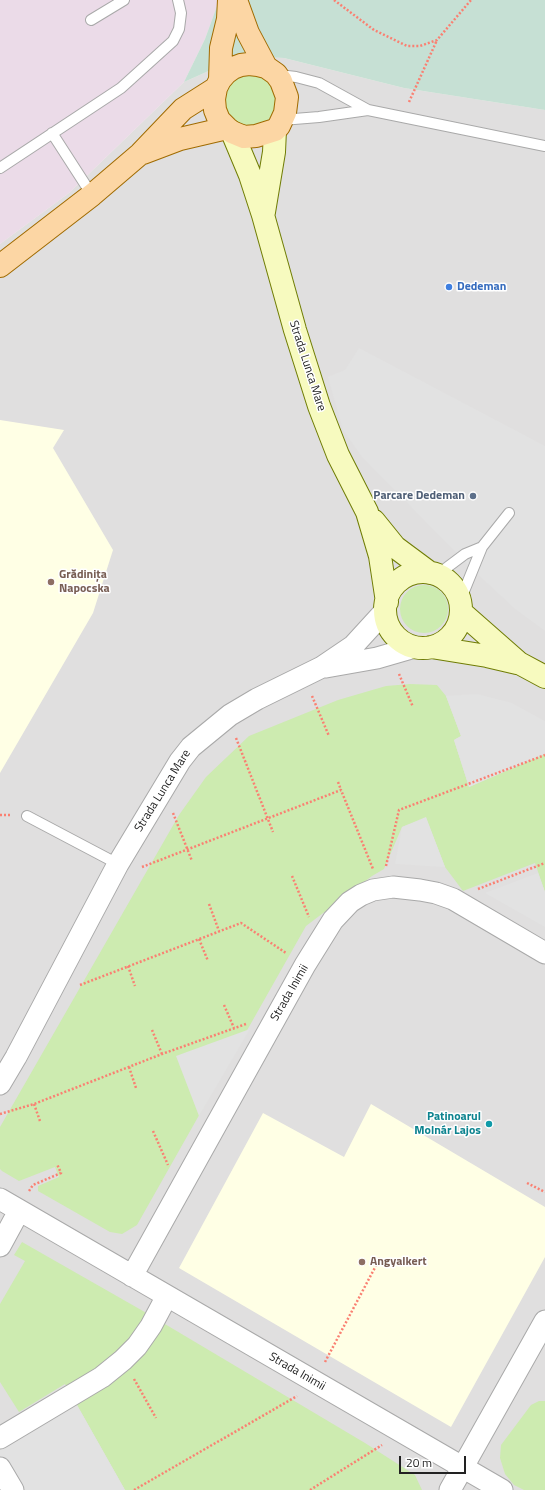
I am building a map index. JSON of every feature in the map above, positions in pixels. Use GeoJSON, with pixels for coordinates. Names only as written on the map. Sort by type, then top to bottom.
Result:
{"type":"FeatureCollection","features":[{"type":"Feature","properties":{"kind":"main road"},"geometry":{"type":"LineString","coordinates":[[229,0],[228,19],[221,48],[218,84],[214,99],[215,110],[219,120],[229,130],[244,136],[256,136],[278,125],[286,106],[287,97],[281,81],[271,71],[248,33],[236,0]]}},
{"type":"Feature","properties":{"kind":"main road"},"geometry":{"type":"LineString","coordinates":[[0,266],[92,195],[140,154],[183,109],[218,84],[233,68],[241,65],[258,65],[271,71]]}},
{"type":"Feature","properties":{"kind":"main road","name":"Strada Lunca Mare"},"geometry":{"type":"LineString","coordinates":[[263,215],[278,125]]}},
{"type":"Feature","properties":{"kind":"main road"},"geometry":{"type":"LineString","coordinates":[[140,154],[180,139],[229,130]]}},
{"type":"Feature","properties":{"kind":"main road","name":"Strada Lunca Mare"},"geometry":{"type":"LineString","coordinates":[[229,130],[250,175],[263,215],[295,330],[320,406],[338,455],[367,512],[380,556],[386,606]]}},
{"type":"Feature","properties":{"kind":"main road","name":"Strada Lunca Mare"},"geometry":{"type":"LineString","coordinates":[[367,512],[395,547],[434,574]]}},
{"type":"Feature","properties":{"kind":"main road"},"geometry":{"type":"LineString","coordinates":[[418,573],[434,574],[444,579],[452,586],[460,607],[459,623],[454,633],[446,640],[423,647],[402,641],[394,634],[387,620],[386,606],[392,590],[403,579],[418,573]]}},
{"type":"Feature","properties":{"kind":"main road","name":"Strada Lunca Mare"},"geometry":{"type":"LineString","coordinates":[[460,607],[519,664]]}},
{"type":"Feature","properties":{"kind":"main road","name":"Strada Lunca Mare"},"geometry":{"type":"LineString","coordinates":[[423,647],[487,656],[519,664],[545,678]]}},
{"type":"Feature","properties":{"kind":"street","name":"Strada Lunca Mare"},"geometry":{"type":"LineString","coordinates":[[0,1084],[48,997],[113,872],[180,761],[191,746],[228,717],[256,699],[322,667],[353,646],[386,606]]}},
{"type":"Feature","properties":{"kind":"street","name":"Strada Lunca Mare"},"geometry":{"type":"LineString","coordinates":[[322,667],[349,664],[423,647]]}},
{"type":"Feature","properties":{"kind":"street","name":"Strada Inimii"},"geometry":{"type":"LineString","coordinates":[[132,1276],[305,965],[333,920],[350,902],[361,895],[381,888],[393,887],[420,890],[454,899],[545,953]]}},
{"type":"Feature","properties":{"kind":"street","name":"Strada Inimii"},"geometry":{"type":"LineString","coordinates":[[0,1199],[502,1490]]}},
{"type":"Feature","properties":{"kind":"street"},"geometry":{"type":"LineString","coordinates":[[0,1246],[20,1211]]}},
{"type":"Feature","properties":{"kind":"street"},"geometry":{"type":"LineString","coordinates":[[0,1438],[96,1381],[123,1360],[137,1346],[151,1326],[167,1296]]}},
{"type":"Feature","properties":{"kind":"street"},"geometry":{"type":"LineString","coordinates":[[450,1490],[545,1321]]}},
{"type":"Feature","properties":{"kind":"street"},"geometry":{"type":"LineString","coordinates":[[0,1468],[13,1490]]}},
{"type":"Feature","properties":{"kind":"lane"},"geometry":{"type":"LineString","coordinates":[[91,20],[124,0]]}},
{"type":"Feature","properties":{"kind":"lane"},"geometry":{"type":"LineString","coordinates":[[0,168],[121,88],[174,41],[181,13],[178,0]]}},
{"type":"Feature","properties":{"kind":"lane"},"geometry":{"type":"LineString","coordinates":[[271,71],[319,83],[368,110],[545,146]]}},
{"type":"Feature","properties":{"kind":"lane"},"geometry":{"type":"LineString","coordinates":[[278,125],[368,110]]}},
{"type":"Feature","properties":{"kind":"lane"},"geometry":{"type":"LineString","coordinates":[[52,133],[92,195]]}},
{"type":"Feature","properties":{"kind":"lane"},"geometry":{"type":"LineString","coordinates":[[460,607],[482,547],[509,513]]}},
{"type":"Feature","properties":{"kind":"lane"},"geometry":{"type":"LineString","coordinates":[[434,574],[465,554],[482,547]]}},
{"type":"Feature","properties":{"kind":"lane"},"geometry":{"type":"LineString","coordinates":[[26,816],[113,872]]}},
{"type":"Feature","properties":{"kind":"path"},"geometry":{"type":"LineString","coordinates":[[334,0],[374,30],[407,46],[420,46],[437,40]]}},
{"type":"Feature","properties":{"kind":"path"},"geometry":{"type":"LineString","coordinates":[[402,117],[437,40],[472,0]]}},
{"type":"Feature","properties":{"kind":"path"},"geometry":{"type":"LineString","coordinates":[[391,655],[413,707]]}},
{"type":"Feature","properties":{"kind":"path"},"geometry":{"type":"LineString","coordinates":[[303,676],[329,736]]}},
{"type":"Feature","properties":{"kind":"path"},"geometry":{"type":"LineString","coordinates":[[228,717],[273,832]]}},
{"type":"Feature","properties":{"kind":"path"},"geometry":{"type":"LineString","coordinates":[[381,888],[399,810],[545,755]]}},
{"type":"Feature","properties":{"kind":"path"},"geometry":{"type":"LineString","coordinates":[[338,782],[381,888]]}},
{"type":"Feature","properties":{"kind":"path"},"geometry":{"type":"LineString","coordinates":[[164,789],[192,861]]}},
{"type":"Feature","properties":{"kind":"path"},"geometry":{"type":"LineString","coordinates":[[113,872],[188,849],[341,790]]}},
{"type":"Feature","properties":{"kind":"path"},"geometry":{"type":"LineString","coordinates":[[454,899],[545,863]]}},
{"type":"Feature","properties":{"kind":"path"},"geometry":{"type":"LineString","coordinates":[[292,876],[319,942]]}},
{"type":"Feature","properties":{"kind":"path"},"geometry":{"type":"LineString","coordinates":[[209,904],[220,931]]}},
{"type":"Feature","properties":{"kind":"path"},"geometry":{"type":"LineString","coordinates":[[48,997],[242,923],[305,965]]}},
{"type":"Feature","properties":{"kind":"path"},"geometry":{"type":"LineString","coordinates":[[199,939],[208,961]]}},
{"type":"Feature","properties":{"kind":"path"},"geometry":{"type":"LineString","coordinates":[[128,966],[135,986]]}},
{"type":"Feature","properties":{"kind":"path"},"geometry":{"type":"LineString","coordinates":[[224,1005],[234,1028]]}},
{"type":"Feature","properties":{"kind":"path"},"geometry":{"type":"LineString","coordinates":[[0,1114],[34,1104],[162,1054],[279,1012]]}},
{"type":"Feature","properties":{"kind":"path"},"geometry":{"type":"LineString","coordinates":[[152,1030],[162,1054]]}},
{"type":"Feature","properties":{"kind":"path"},"geometry":{"type":"LineString","coordinates":[[129,1067],[136,1088]]}},
{"type":"Feature","properties":{"kind":"path"},"geometry":{"type":"LineString","coordinates":[[34,1104],[40,1121]]}},
{"type":"Feature","properties":{"kind":"path"},"geometry":{"type":"LineString","coordinates":[[153,1131],[179,1190]]}},
{"type":"Feature","properties":{"kind":"path"},"geometry":{"type":"LineString","coordinates":[[20,1211],[33,1185],[61,1173],[57,1164]]}},
{"type":"Feature","properties":{"kind":"path"},"geometry":{"type":"LineString","coordinates":[[527,1183],[545,1192]]}},
{"type":"Feature","properties":{"kind":"path"},"geometry":{"type":"LineString","coordinates":[[134,1490],[316,1382],[380,1258]]}},
{"type":"Feature","properties":{"kind":"path"},"geometry":{"type":"LineString","coordinates":[[123,1360],[156,1418]]}},
{"type":"Feature","properties":{"kind":"path"},"geometry":{"type":"LineString","coordinates":[[310,1490],[403,1433]]}},
{"type":"Feature","properties":{"kind":"shaded area"},"geometry":{"type":"Polygon","coordinates":[[[0,0],[217,0],[217,6],[205,39],[184,82],[69,193],[0,244],[0,0]]]}},
{"type":"Feature","properties":{"kind":"shaded area"},"geometry":{"type":"Polygon","coordinates":[[[217,0],[545,0],[545,110],[404,88],[284,58],[242,56],[184,82],[205,39],[217,6],[217,0]]]}},
{"type":"Feature","properties":{"kind":"shaded area"},"geometry":{"type":"Polygon","coordinates":[[[242,56],[284,58],[404,88],[545,110],[545,1490],[0,1490],[0,244],[69,193],[184,82],[242,56]]]}},
{"type":"Feature","properties":{"kind":"shaded area","name":"Parcare Dedeman"},"geometry":{"type":"Polygon","coordinates":[[[359,348],[545,446],[545,631],[515,609],[472,569],[362,457],[343,430],[328,377],[345,370],[359,348]]]}},
{"type":"Feature","properties":{"kind":"shaded area","name":"Grădiniţa Napocska"},"geometry":{"type":"Polygon","coordinates":[[[0,420],[64,430],[53,448],[113,550],[93,613],[0,773],[0,420]]]}},
{"type":"Feature","properties":{"kind":"shaded area"},"geometry":{"type":"Polygon","coordinates":[[[477,694],[512,703],[545,721],[545,754],[469,787],[454,740],[461,736],[446,696],[477,694]]]}},
{"type":"Feature","properties":{"kind":"shaded area"},"geometry":{"type":"Polygon","coordinates":[[[426,817],[445,867],[395,864],[402,827],[426,817]]]}},
{"type":"Feature","properties":{"kind":"shaded area"},"geometry":{"type":"Polygon","coordinates":[[[538,873],[545,892],[545,927],[485,893],[538,873]]]}},
{"type":"Feature","properties":{"kind":"shaded area"},"geometry":{"type":"Polygon","coordinates":[[[250,1029],[199,1116],[176,1056],[250,1029]]]}},
{"type":"Feature","properties":{"kind":"shaded area","name":"Angyalkert"},"geometry":{"type":"Polygon","coordinates":[[[371,1104],[545,1207],[545,1257],[451,1427],[179,1268],[263,1113],[344,1157],[371,1104]]]}},
{"type":"Feature","properties":{"kind":"shaded area"},"geometry":{"type":"Polygon","coordinates":[[[72,1396],[125,1490],[14,1490],[0,1466],[0,1438],[72,1396]]]}},
{"type":"Feature","properties":{"kind":"green space"},"geometry":{"type":"Polygon","coordinates":[[[251,74],[261,76],[269,82],[275,90],[277,100],[275,110],[269,118],[261,124],[251,126],[241,124],[233,118],[227,110],[225,100],[227,90],[233,82],[241,76],[251,74]]]}},
{"type":"Feature","properties":{"kind":"green space"},"geometry":{"type":"Polygon","coordinates":[[[419,585],[429,585],[438,589],[444,595],[447,600],[447,618],[438,629],[429,633],[419,633],[410,629],[404,623],[400,614],[400,604],[404,595],[410,589],[419,585]]]}},
{"type":"Feature","properties":{"kind":"green space"},"geometry":{"type":"Polygon","coordinates":[[[410,684],[437,685],[446,696],[461,736],[454,740],[469,787],[545,754],[545,892],[535,863],[463,891],[445,867],[426,818],[402,827],[384,869],[372,876],[306,926],[137,1225],[122,1234],[110,1232],[38,1191],[38,1186],[59,1177],[55,1167],[19,1181],[2,1171],[0,1169],[0,1127],[179,815],[206,777],[249,736],[338,700],[386,686],[410,684]]]}},
{"type":"Feature","properties":{"kind":"green space"},"geometry":{"type":"Polygon","coordinates":[[[22,1242],[143,1311],[365,1443],[415,1475],[422,1490],[125,1490],[65,1384],[19,1412],[0,1382],[0,1304],[25,1261],[14,1255],[22,1242]]]}},
{"type":"Feature","properties":{"kind":"green space"},"geometry":{"type":"Polygon","coordinates":[[[539,1401],[545,1401],[545,1490],[524,1490],[514,1485],[505,1474],[500,1458],[501,1445],[531,1405],[539,1401]]]}},
{"type":"Feature","properties":{"kind":"place","name":"Dedeman"},"geometry":{"type":"Point","coordinates":[449,287]}},
{"type":"Feature","properties":{"kind":"place","name":"Parcare Dedeman"},"geometry":{"type":"Point","coordinates":[473,496]}},
{"type":"Feature","properties":{"kind":"place","name":"Grădiniţa Napocska"},"geometry":{"type":"Point","coordinates":[51,582]}},
{"type":"Feature","properties":{"kind":"place","name":"Patinoarul Molnár Lajos"},"geometry":{"type":"Point","coordinates":[489,1124]}},
{"type":"Feature","properties":{"kind":"place","name":"Angyalkert"},"geometry":{"type":"Point","coordinates":[362,1262]}}]}
